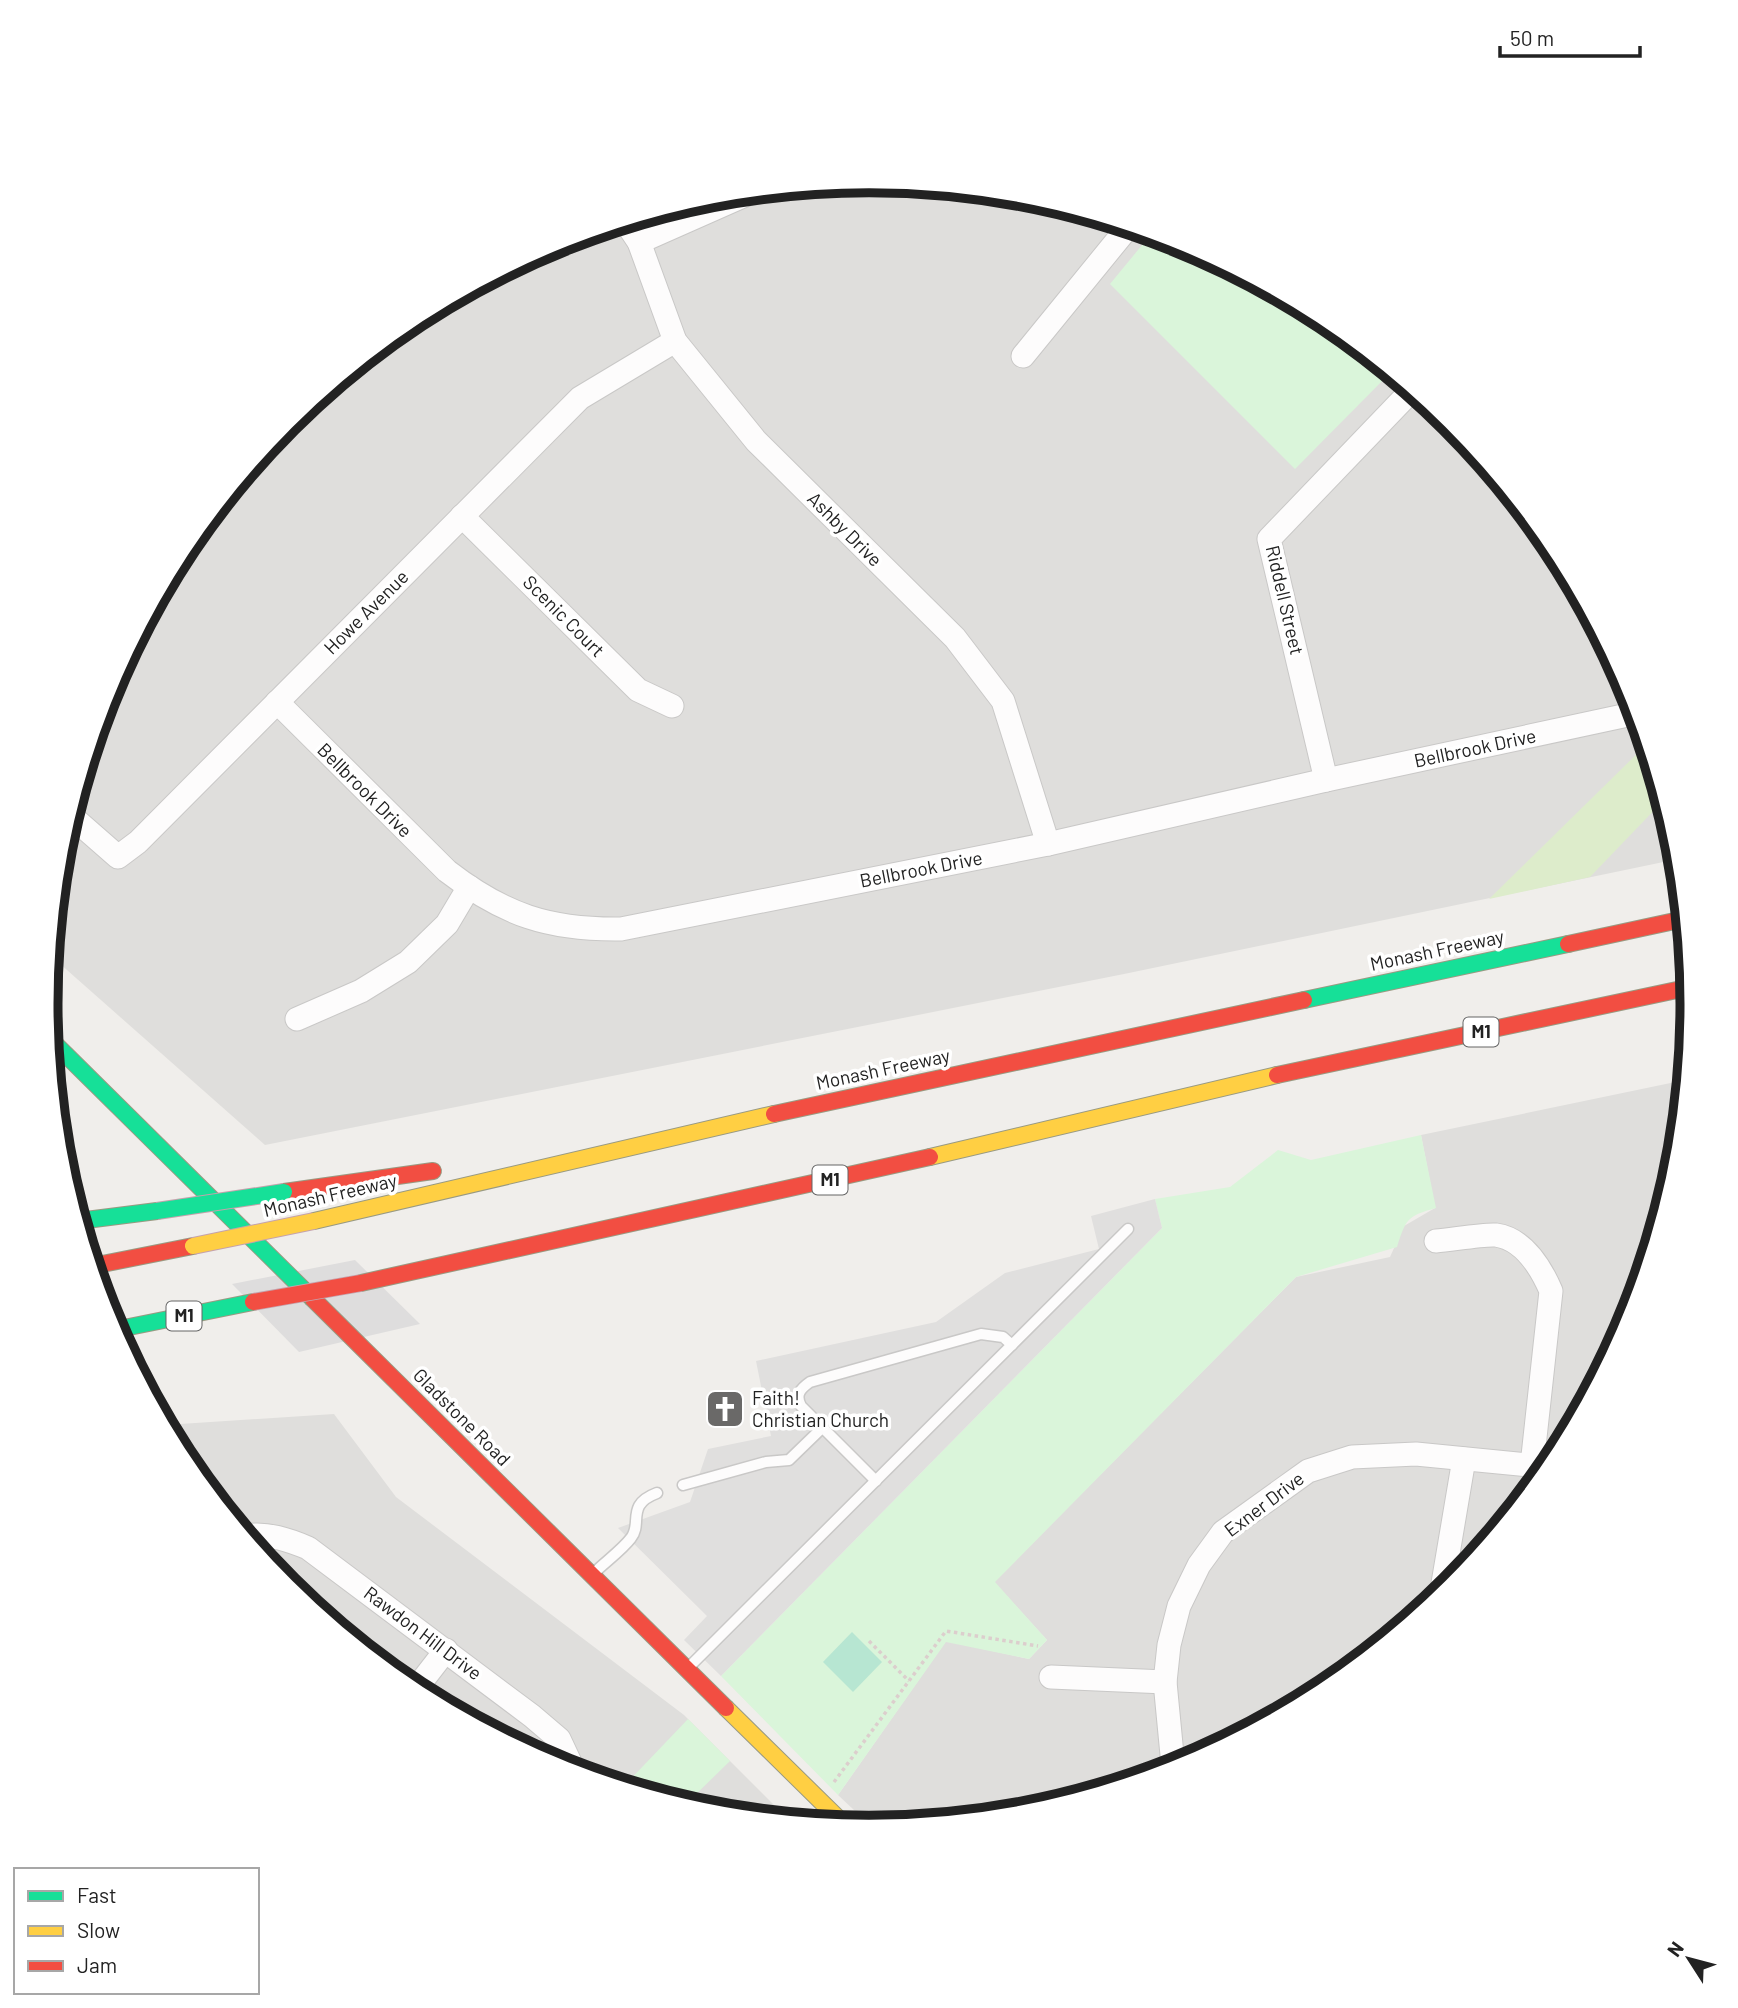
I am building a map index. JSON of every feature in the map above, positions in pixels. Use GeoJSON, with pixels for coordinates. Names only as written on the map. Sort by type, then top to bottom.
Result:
{"type":"FeatureCollection","features":[{"type":"Feature","properties":{"kind":"main road","name":"Monash Freeway"},"geometry":{"type":"LineString","coordinates":[[101,1264],[314,1220],[857,1095],[1676,921]]}},
{"type":"Feature","properties":{"kind":"main road","name":"M1"},"geometry":{"type":"LineString","coordinates":[[126,1328],[257,1308],[843,1177],[1271,1076],[1680,989]]}},
{"type":"Feature","properties":{"kind":"main road","name":"Gladstone Road"},"geometry":{"type":"LineString","coordinates":[[59,1048],[830,1814]]}},
{"type":"Feature","properties":{"kind":"main road"},"geometry":{"type":"LineString","coordinates":[[494,1163],[626,1148]]}},
{"type":"Feature","properties":{"kind":"main road"},"geometry":{"type":"LineString","coordinates":[[87,1220],[455,1168]]}},
{"type":"Feature","properties":{"kind":"main road"},"geometry":{"type":"LineString","coordinates":[[233,1322],[257,1308]]}},
{"type":"Feature","properties":{"kind":"street"},"geometry":{"type":"LineString","coordinates":[[639,242],[718,207]]}},
{"type":"Feature","properties":{"kind":"street","name":"Ashby Drive"},"geometry":{"type":"LineString","coordinates":[[630,229],[639,242],[675,341],[756,440],[955,638],[1003,701],[1048,845]]}},
{"type":"Feature","properties":{"kind":"street"},"geometry":{"type":"LineString","coordinates":[[1024,356],[1123,234]]}},
{"type":"Feature","properties":{"kind":"street","name":"Howe Avenue"},"geometry":{"type":"LineString","coordinates":[[78,822],[118,857],[138,842],[580,398],[675,341]]}},
{"type":"Feature","properties":{"kind":"street","name":"Riddell Street"},"geometry":{"type":"LineString","coordinates":[[1326,780],[1269,538],[1406,396]]}},
{"type":"Feature","properties":{"kind":"street","name":"Scenic Court"},"geometry":{"type":"LineString","coordinates":[[462,516],[638,690],[672,706]]}},
{"type":"Feature","properties":{"kind":"street","name":"Bellbrook Drive"},"geometry":{"type":"LineString","coordinates":[[276,702],[447,871],[469,887],[489,900],[518,913],[559,926],[593,929],[621,929],[1048,845],[1326,780],[1626,715]]}},
{"type":"Feature","properties":{"kind":"street"},"geometry":{"type":"LineString","coordinates":[[297,1018],[361,991],[408,962],[447,924],[469,887]]}},
{"type":"Feature","properties":{"kind":"street"},"geometry":{"type":"LineString","coordinates":[[1436,1241],[1496,1235],[1516,1243],[1532,1257],[1543,1273],[1551,1291],[1541,1459]]}},
{"type":"Feature","properties":{"kind":"street","name":"Exner Drive"},"geometry":{"type":"LineString","coordinates":[[1172,1756],[1165,1682],[1169,1645],[1179,1606],[1199,1565],[1223,1532],[1308,1471],[1352,1457],[1416,1454],[1536,1466]]}},
{"type":"Feature","properties":{"kind":"street"},"geometry":{"type":"LineString","coordinates":[[1444,1577],[1464,1459]]}},
{"type":"Feature","properties":{"kind":"street","name":"Rawdon Hill Drive"},"geometry":{"type":"LineString","coordinates":[[255,1534],[308,1548],[446,1650],[559,1739],[567,1756]]}},
{"type":"Feature","properties":{"kind":"street"},"geometry":{"type":"LineString","coordinates":[[422,1681],[446,1650]]}},
{"type":"Feature","properties":{"kind":"street"},"geometry":{"type":"LineString","coordinates":[[1051,1677],[1165,1682]]}},
{"type":"Feature","properties":{"kind":"lane"},"geometry":{"type":"LineString","coordinates":[[687,1669],[1128,1229]]}},
{"type":"Feature","properties":{"kind":"lane"},"geometry":{"type":"LineString","coordinates":[[876,1481],[801,1406],[797,1400],[802,1387],[810,1382],[981,1334],[1003,1337],[1012,1345]]}},
{"type":"Feature","properties":{"kind":"lane"},"geometry":{"type":"LineString","coordinates":[[683,1485],[766,1462],[789,1460],[822,1428]]}},
{"type":"Feature","properties":{"kind":"lane"},"geometry":{"type":"LineString","coordinates":[[592,1575],[631,1538],[635,1529],[636,1511],[644,1500],[657,1493]]}},
{"type":"Feature","properties":{"kind":"path"},"geometry":{"type":"LineString","coordinates":[[830,1787],[946,1631],[1038,1646]]}},
{"type":"Feature","properties":{"kind":"path"},"geometry":{"type":"LineString","coordinates":[[869,1641],[909,1681]]}},
{"type":"Feature","properties":{"kind":"shaded area"},"geometry":{"type":"Polygon","coordinates":[[[816,194],[922,194],[975,200],[1079,220],[1130,236],[1228,276],[1275,301],[1363,360],[1404,394],[1443,430],[1513,510],[1572,598],[1597,645],[1637,743],[1653,794],[1667,861],[1124,974],[265,1145],[59,963],[73,846],[85,794],[120,694],[141,645],[194,553],[259,469],[295,430],[334,394],[418,329],[463,301],[510,276],[559,255],[659,220],[711,208],[816,194]]]}},
{"type":"Feature","properties":{"kind":"shaded area"},"geometry":{"type":"Polygon","coordinates":[[[1676,1082],[1665,1162],[1653,1214],[1618,1314],[1597,1363],[1572,1410],[1513,1498],[1443,1578],[1363,1648],[1275,1707],[1228,1732],[1130,1772],[1027,1800],[922,1814],[859,1815],[838,1795],[946,1641],[1029,1659],[1047,1640],[994,1582],[1296,1277],[1390,1257],[1404,1226],[1435,1208],[1421,1135],[1676,1082]]]}},
{"type":"Feature","properties":{"kind":"shaded area"},"geometry":{"type":"Polygon","coordinates":[[[1155,1199],[1162,1228],[721,1676],[684,1640],[707,1616],[618,1528],[690,1502],[708,1449],[771,1436],[756,1361],[936,1322],[1005,1273],[1099,1249],[1091,1216],[1155,1199]]]}},
{"type":"Feature","properties":{"kind":"shaded area"},"geometry":{"type":"Polygon","coordinates":[[[334,1414],[396,1497],[684,1715],[779,1810],[711,1800],[608,1772],[510,1732],[418,1679],[375,1648],[295,1578],[225,1498],[175,1424],[334,1414]]]}},
{"type":"Feature","properties":{"kind":"green space"},"geometry":{"type":"Polygon","coordinates":[[[1145,242],[1228,276],[1275,301],[1320,329],[1385,378],[1295,469],[1110,284],[1145,242]]]}},
{"type":"Feature","properties":{"kind":"green space"},"geometry":{"type":"Polygon","coordinates":[[[1640,751],[1656,808],[1590,877],[1489,899],[1640,751]]]}},
{"type":"Feature","properties":{"kind":"green space"},"geometry":{"type":"Polygon","coordinates":[[[1421,1135],[1436,1208],[1409,1220],[1397,1247],[1296,1277],[995,1582],[1047,1640],[1029,1659],[946,1642],[838,1795],[721,1676],[1162,1228],[1155,1199],[1230,1187],[1278,1150],[1311,1160],[1421,1135]]]}},
{"type":"Feature","properties":{"kind":"green space"},"geometry":{"type":"Polygon","coordinates":[[[852,1632],[882,1662],[853,1692],[823,1662],[852,1632]]]}},
{"type":"Feature","properties":{"kind":"green space"},"geometry":{"type":"Polygon","coordinates":[[[688,1719],[730,1761],[694,1796],[631,1779],[688,1719]]]}},
{"type":"Feature","properties":{"kind":"pier"},"geometry":{"type":"Polygon","coordinates":[[[355,1260],[420,1324],[299,1352],[232,1284],[355,1260]]]}},
{"type":"Feature","properties":{"kind":"traffic: fast"},"geometry":{"type":"LineString","coordinates":[[1304,1000],[1568,944]]}},
{"type":"Feature","properties":{"kind":"traffic: fast"},"geometry":{"type":"LineString","coordinates":[[59,1048],[312,1298]]}},
{"type":"Feature","properties":{"kind":"traffic: fast"},"geometry":{"type":"LineString","coordinates":[[157,1211],[284,1192]]}},
{"type":"Feature","properties":{"kind":"traffic: fast"},"geometry":{"type":"LineString","coordinates":[[87,1220],[157,1211]]}},
{"type":"Feature","properties":{"kind":"traffic: fast"},"geometry":{"type":"LineString","coordinates":[[126,1328],[253,1302]]}},
{"type":"Feature","properties":{"kind":"traffic: slow"},"geometry":{"type":"LineString","coordinates":[[930,1157],[1277,1075]]}},
{"type":"Feature","properties":{"kind":"traffic: slow"},"geometry":{"type":"LineString","coordinates":[[314,1221],[774,1114]]}},
{"type":"Feature","properties":{"kind":"traffic: slow"},"geometry":{"type":"LineString","coordinates":[[193,1246],[314,1221]]}},
{"type":"Feature","properties":{"kind":"traffic: slow"},"geometry":{"type":"LineString","coordinates":[[726,1708],[834,1814]]}},
{"type":"Feature","properties":{"kind":"traffic: jam"},"geometry":{"type":"LineString","coordinates":[[1568,944],[1676,921]]}},
{"type":"Feature","properties":{"kind":"traffic: jam"},"geometry":{"type":"LineString","coordinates":[[1277,1075],[1680,989]]}},
{"type":"Feature","properties":{"kind":"traffic: jam"},"geometry":{"type":"LineString","coordinates":[[774,1114],[1304,1000]]}},
{"type":"Feature","properties":{"kind":"traffic: jam"},"geometry":{"type":"LineString","coordinates":[[361,1283],[930,1157]]}},
{"type":"Feature","properties":{"kind":"traffic: jam"},"geometry":{"type":"LineString","coordinates":[[284,1192],[433,1171]]}},
{"type":"Feature","properties":{"kind":"traffic: jam"},"geometry":{"type":"LineString","coordinates":[[101,1264],[193,1246]]}},
{"type":"Feature","properties":{"kind":"traffic: jam"},"geometry":{"type":"LineString","coordinates":[[253,1302],[361,1283]]}},
{"type":"Feature","properties":{"kind":"traffic: jam"},"geometry":{"type":"LineString","coordinates":[[312,1298],[726,1708]]}},
{"type":"Feature","properties":{"kind":"place","name":"Faith! Christian Church"},"geometry":{"type":"Point","coordinates":[725,1409]}}]}
